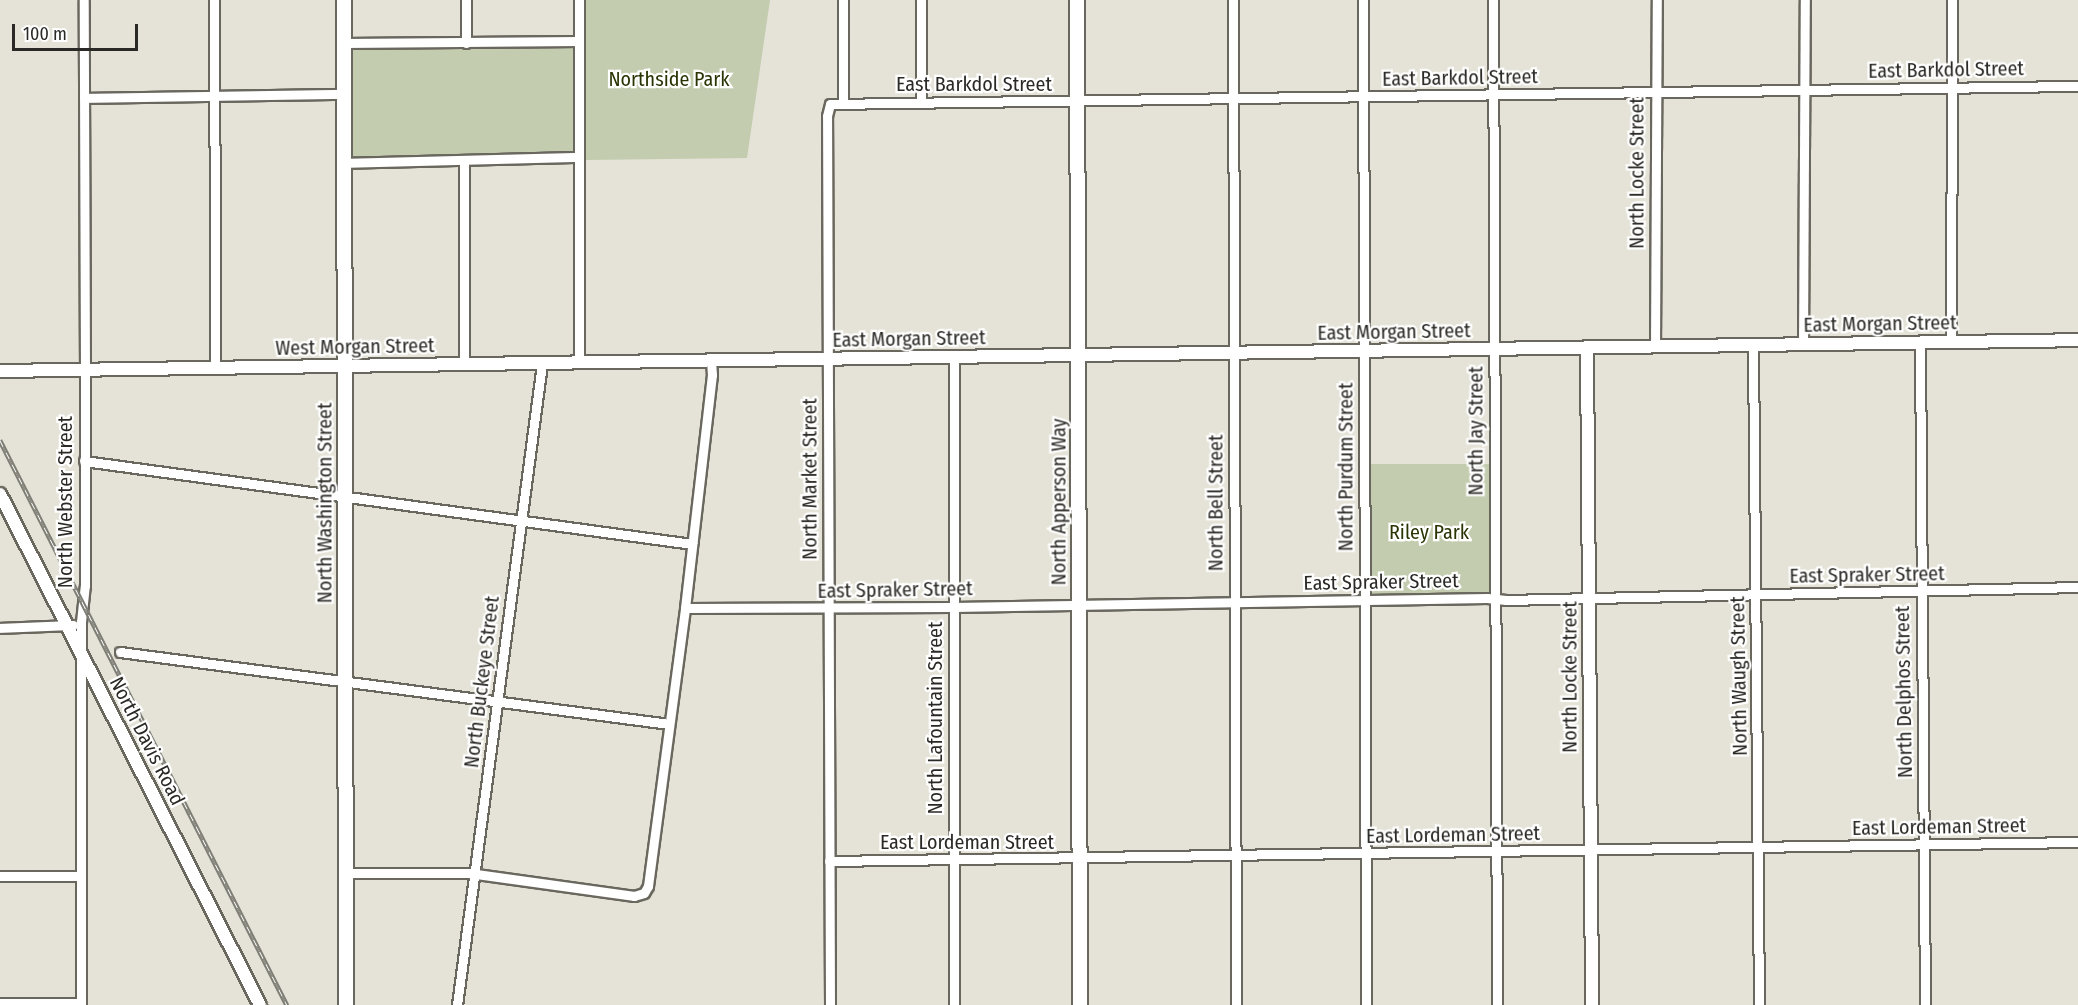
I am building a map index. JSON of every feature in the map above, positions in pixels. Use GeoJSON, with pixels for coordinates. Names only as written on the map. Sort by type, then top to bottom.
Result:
{"type":"FeatureCollection","features":[{"type":"Feature","properties":{"kind":"main road","name":"North Washington Street"},"geometry":{"type":"LineString","coordinates":[[344,0],[346,1005]]}},
{"type":"Feature","properties":{"kind":"main road","name":"North Apperson Way"},"geometry":{"type":"LineString","coordinates":[[1077,0],[1080,1005]]}},
{"type":"Feature","properties":{"kind":"street","name":"North Webster Street"},"geometry":{"type":"LineString","coordinates":[[81,1004],[81,622],[85,586],[86,370],[84,0]]}},
{"type":"Feature","properties":{"kind":"street"},"geometry":{"type":"LineString","coordinates":[[214,0],[215,368]]}},
{"type":"Feature","properties":{"kind":"street"},"geometry":{"type":"LineString","coordinates":[[466,0],[466,43]]}},
{"type":"Feature","properties":{"kind":"street"},"geometry":{"type":"LineString","coordinates":[[579,0],[579,363]]}},
{"type":"Feature","properties":{"kind":"street"},"geometry":{"type":"LineString","coordinates":[[843,0],[843,103]]}},
{"type":"Feature","properties":{"kind":"street"},"geometry":{"type":"LineString","coordinates":[[921,0],[921,102]]}},
{"type":"Feature","properties":{"kind":"street","name":"North Bell Street"},"geometry":{"type":"LineString","coordinates":[[1233,0],[1236,1005]]}},
{"type":"Feature","properties":{"kind":"street","name":"North Purdum Street"},"geometry":{"type":"LineString","coordinates":[[1363,0],[1366,1005]]}},
{"type":"Feature","properties":{"kind":"street","name":"North Jay Street"},"geometry":{"type":"LineString","coordinates":[[1493,0],[1497,1005]]}},
{"type":"Feature","properties":{"kind":"street","name":"North Locke Street"},"geometry":{"type":"LineString","coordinates":[[1655,347],[1657,0]]}},
{"type":"Feature","properties":{"kind":"street"},"geometry":{"type":"LineString","coordinates":[[1803,345],[1804,0]]}},
{"type":"Feature","properties":{"kind":"street"},"geometry":{"type":"LineString","coordinates":[[1951,342],[1952,0]]}},
{"type":"Feature","properties":{"kind":"street"},"geometry":{"type":"LineString","coordinates":[[344,43],[579,41]]}},
{"type":"Feature","properties":{"kind":"street","name":"East Barkdol Street"},"geometry":{"type":"LineString","coordinates":[[843,103],[2078,86]]}},
{"type":"Feature","properties":{"kind":"street"},"geometry":{"type":"LineString","coordinates":[[84,98],[344,94]]}},
{"type":"Feature","properties":{"kind":"street","name":"North Market Street"},"geometry":{"type":"LineString","coordinates":[[830,1005],[827,116],[831,104],[843,103]]}},
{"type":"Feature","properties":{"kind":"street"},"geometry":{"type":"LineString","coordinates":[[344,163],[579,157]]}},
{"type":"Feature","properties":{"kind":"street"},"geometry":{"type":"LineString","coordinates":[[464,160],[464,365]]}},
{"type":"Feature","properties":{"kind":"street","name":"East Morgan Street"},"geometry":{"type":"LineString","coordinates":[[711,360],[1079,357],[2078,340]]}},
{"type":"Feature","properties":{"kind":"street","name":"North Delphos Street"},"geometry":{"type":"LineString","coordinates":[[1920,343],[1925,1005]]}},
{"type":"Feature","properties":{"kind":"street","name":"North Waugh Street"},"geometry":{"type":"LineString","coordinates":[[1753,346],[1759,1005]]}},
{"type":"Feature","properties":{"kind":"street","name":"North Locke Street"},"geometry":{"type":"LineString","coordinates":[[1587,348],[1592,1005]]}},
{"type":"Feature","properties":{"kind":"street","name":"North Lafountain Street"},"geometry":{"type":"LineString","coordinates":[[954,358],[952,607],[954,1005]]}},
{"type":"Feature","properties":{"kind":"street"},"geometry":{"type":"LineString","coordinates":[[346,873],[475,875],[634,896],[644,893],[648,886],[685,608],[711,360]]}},
{"type":"Feature","properties":{"kind":"street","name":"West Morgan Street"},"geometry":{"type":"LineString","coordinates":[[0,370],[345,367],[711,360]]}},
{"type":"Feature","properties":{"kind":"street","name":"North Buckeye Street"},"geometry":{"type":"LineString","coordinates":[[457,1005],[542,364]]}},
{"type":"Feature","properties":{"kind":"street"},"geometry":{"type":"LineString","coordinates":[[84,461],[693,544]]}},
{"type":"Feature","properties":{"kind":"street","name":"North Davis Road"},"geometry":{"type":"LineString","coordinates":[[0,494],[260,1005]]}},
{"type":"Feature","properties":{"kind":"street","name":"East Spraker Street"},"geometry":{"type":"LineString","coordinates":[[685,608],[952,607],[1495,598],[1506,600],[1590,599],[2078,587]]}},
{"type":"Feature","properties":{"kind":"street"},"geometry":{"type":"LineString","coordinates":[[0,628],[68,628],[81,622]]}},
{"type":"Feature","properties":{"kind":"street"},"geometry":{"type":"LineString","coordinates":[[120,652],[669,724]]}},
{"type":"Feature","properties":{"kind":"street","name":"East Lordeman Street"},"geometry":{"type":"LineString","coordinates":[[829,861],[1756,849],[2078,842]]}},
{"type":"Feature","properties":{"kind":"street"},"geometry":{"type":"LineString","coordinates":[[0,876],[81,876]]}},
{"type":"Feature","properties":{"kind":"street"},"geometry":{"type":"LineString","coordinates":[[0,1003],[81,1004]]}},
{"type":"Feature","properties":{"kind":"green space","name":"Northside Park"},"geometry":{"type":"Polygon","coordinates":[[[579,0],[770,0],[747,158],[344,163],[344,43],[579,41],[579,0]]]}},
{"type":"Feature","properties":{"kind":"green space","name":"Riley Park"},"geometry":{"type":"Polygon","coordinates":[[[1364,464],[1495,464],[1495,598],[1364,598],[1364,464]]]}},
{"type":"Feature","properties":{"kind":"railway"},"geometry":{"type":"LineString","coordinates":[[0,440],[287,1005]]}}]}
